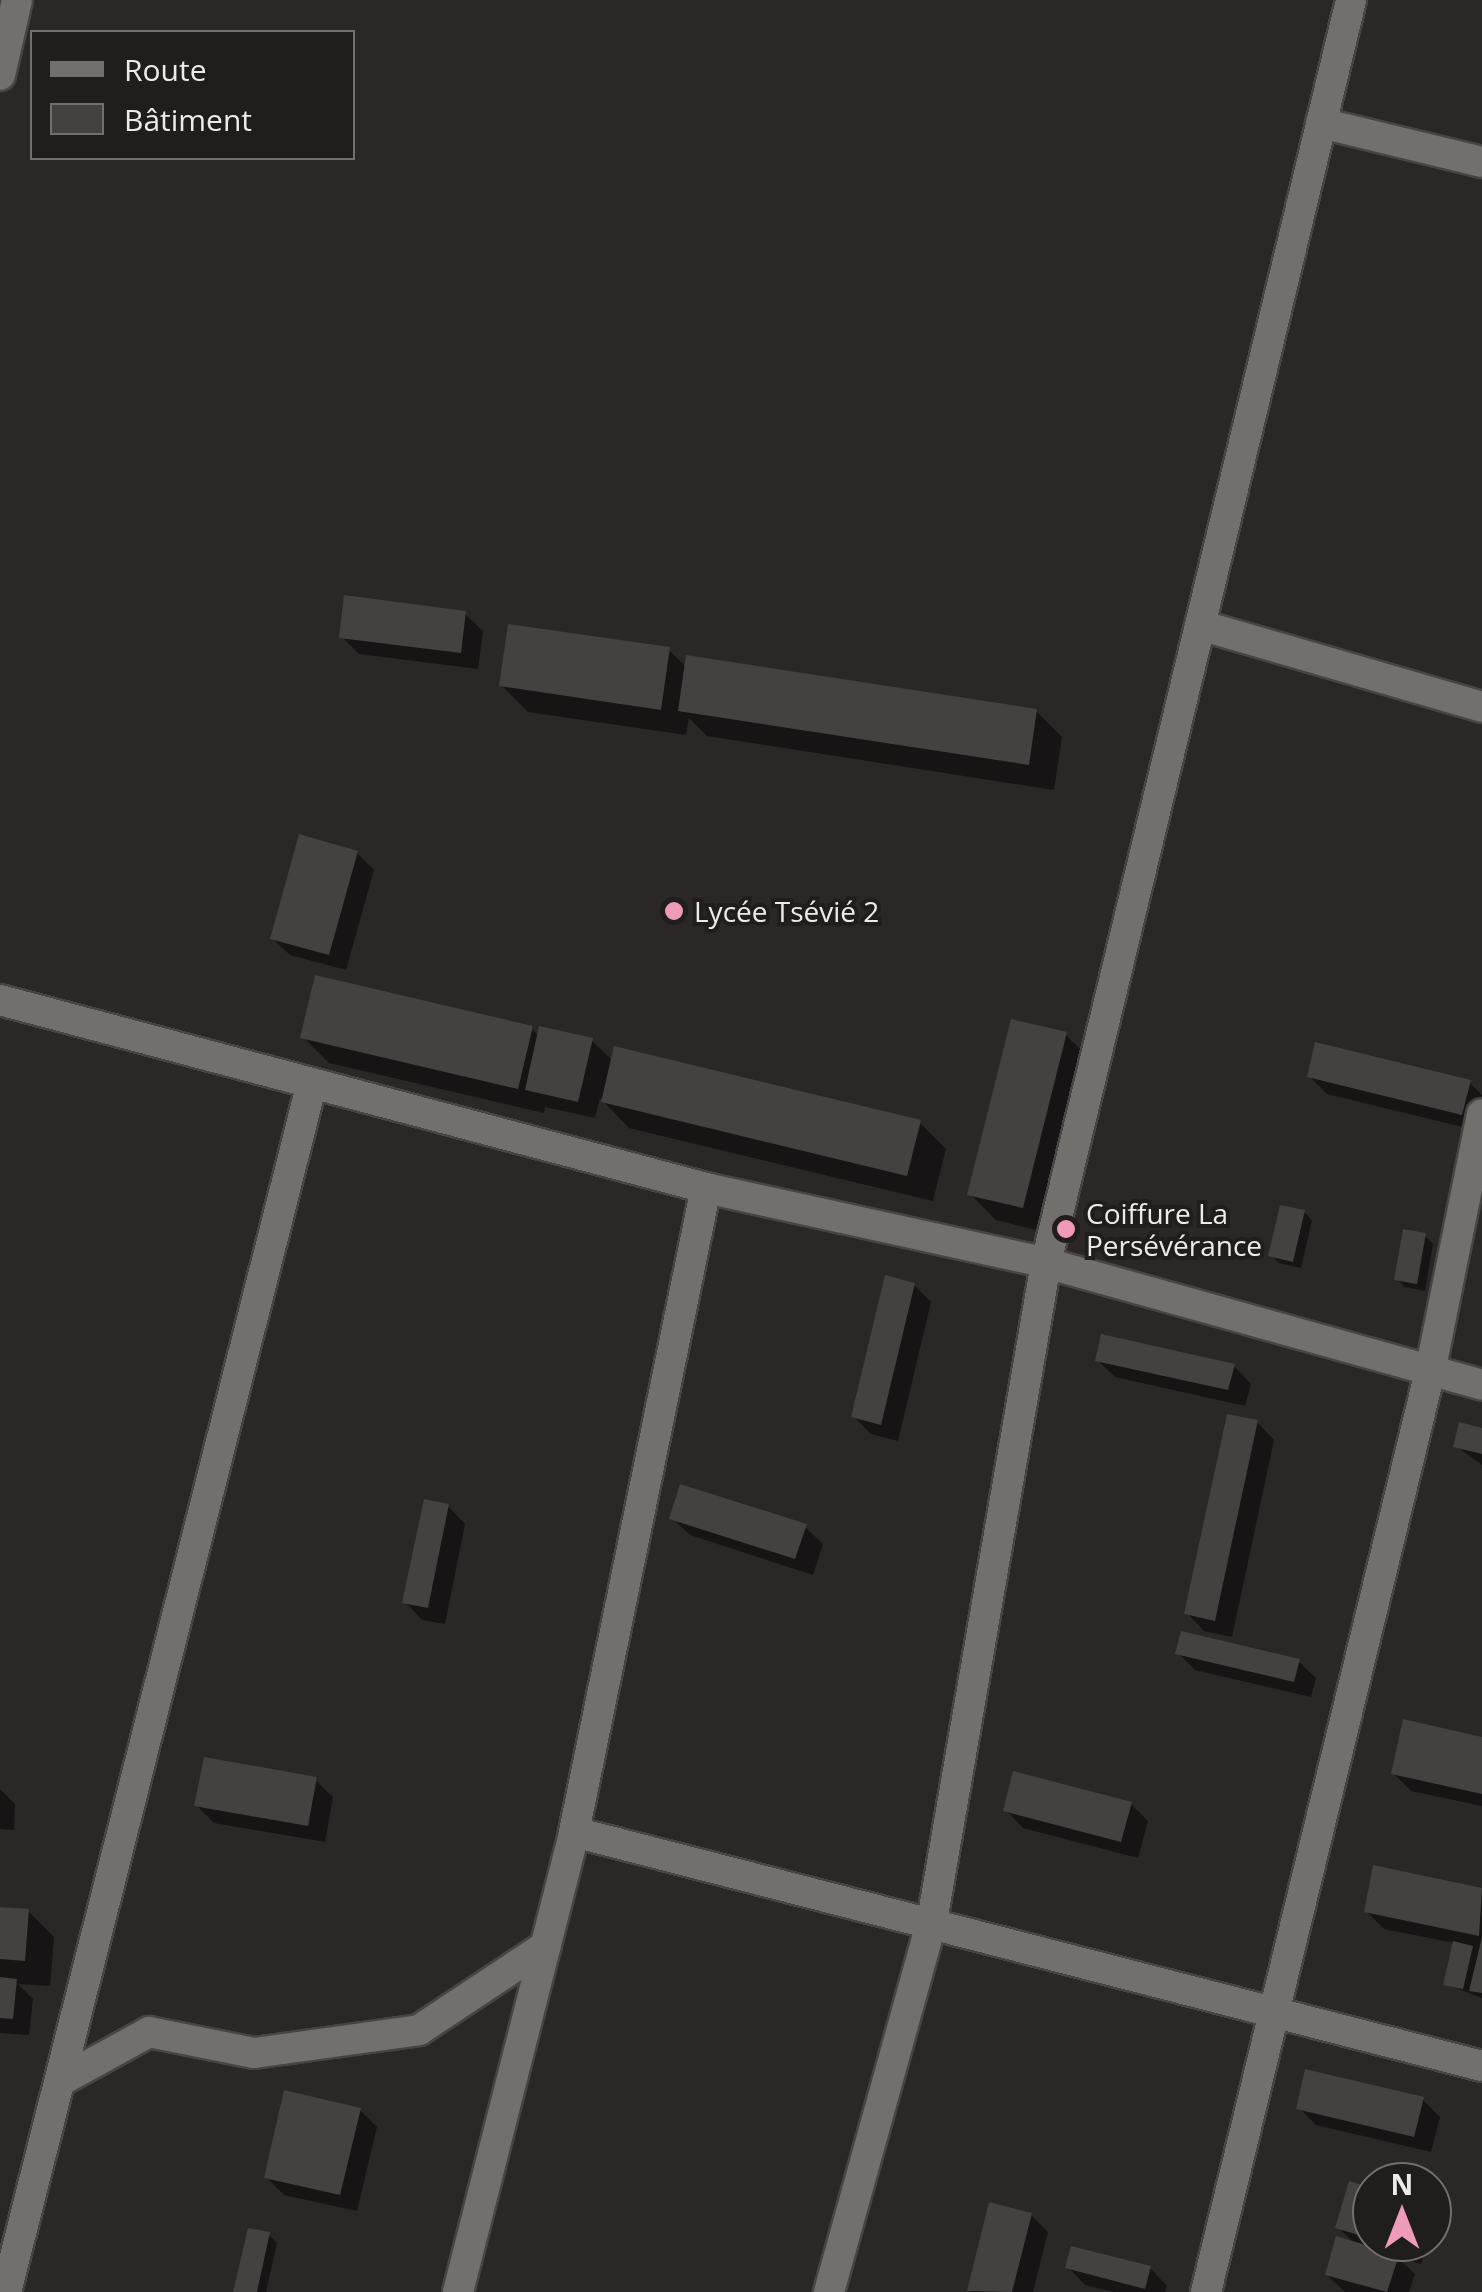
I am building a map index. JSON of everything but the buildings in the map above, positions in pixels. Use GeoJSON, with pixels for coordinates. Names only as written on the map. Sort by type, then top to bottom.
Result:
{"type":"FeatureCollection","features":[{"type":"Feature","properties":{"kind":"street"},"geometry":{"type":"LineString","coordinates":[[0,75],[17,0]]}},
{"type":"Feature","properties":{"kind":"street"},"geometry":{"type":"LineString","coordinates":[[829,2292],[932,1921],[1046,1263],[1351,0]]}},
{"type":"Feature","properties":{"kind":"street"},"geometry":{"type":"LineString","coordinates":[[1321,123],[1482,162]]}},
{"type":"Feature","properties":{"kind":"street"},"geometry":{"type":"LineString","coordinates":[[1200,625],[1482,707]]}},
{"type":"Feature","properties":{"kind":"street"},"geometry":{"type":"LineString","coordinates":[[0,1000],[310,1086],[391,1100],[706,1188],[1046,1263],[1482,1385]]}},
{"type":"Feature","properties":{"kind":"street"},"geometry":{"type":"LineString","coordinates":[[6,2292],[310,1086]]}},
{"type":"Feature","properties":{"kind":"street"},"geometry":{"type":"LineString","coordinates":[[1206,2292],[1278,2012],[1430,1372],[1482,1114]]}},
{"type":"Feature","properties":{"kind":"street"},"geometry":{"type":"LineString","coordinates":[[458,2292],[574,1832],[706,1188]]}},
{"type":"Feature","properties":{"kind":"street"},"geometry":{"type":"LineString","coordinates":[[574,1832],[932,1921],[1482,2066]]}},
{"type":"Feature","properties":{"kind":"street"},"geometry":{"type":"LineString","coordinates":[[60,2081],[150,2032],[254,2054],[419,2030],[546,1946]]}},
{"type":"Feature","properties":{"kind":"place","name":"Lycée Tsévié 2"},"geometry":{"type":"Point","coordinates":[674,911]}},
{"type":"Feature","properties":{"kind":"place","name":"Coiffure La Persévérance"},"geometry":{"type":"Point","coordinates":[1066,1229]}}]}
